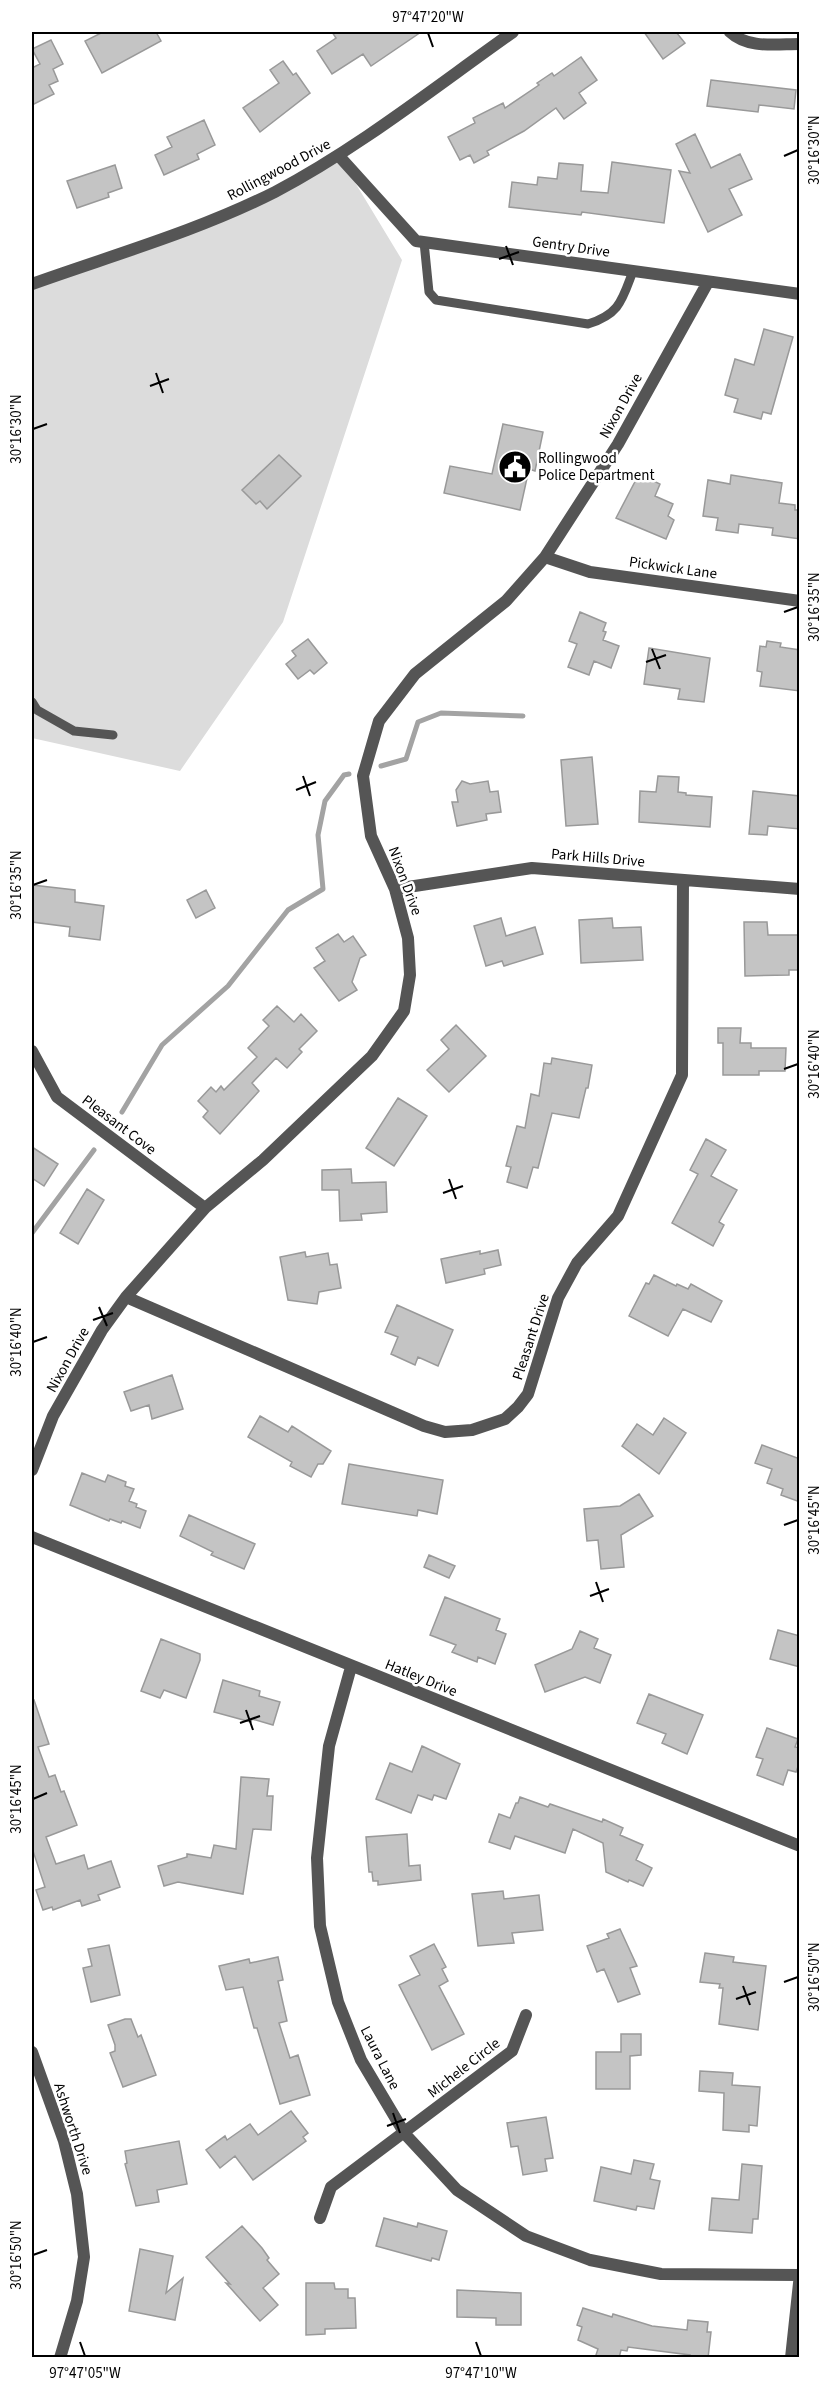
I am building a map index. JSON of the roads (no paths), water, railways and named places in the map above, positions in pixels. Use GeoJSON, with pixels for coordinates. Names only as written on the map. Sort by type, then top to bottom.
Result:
{"type":"FeatureCollection","features":[{"type":"Feature","properties":{"kind":"street","name":"Rollingwood Drive"},"geometry":{"type":"LineString","coordinates":[[32,284],[218,218],[274,192],[339,156],[513,32]]}},
{"type":"Feature","properties":{"kind":"street"},"geometry":{"type":"LineString","coordinates":[[730,32],[736,38],[758,45],[800,44]]}},
{"type":"Feature","properties":{"kind":"street","name":"Gentry Drive"},"geometry":{"type":"LineString","coordinates":[[339,156],[416,241],[800,294]]}},
{"type":"Feature","properties":{"kind":"street","name":"Nixon Drive"},"geometry":{"type":"LineString","coordinates":[[32,1470],[53,1416],[102,1330],[126,1298],[205,1208],[263,1160],[372,1056],[404,1011],[410,975],[408,938],[395,889],[371,836],[363,776],[379,721],[415,674],[506,601],[545,557],[618,444],[708,282]]}},
{"type":"Feature","properties":{"kind":"street","name":"Pickwick Lane"},"geometry":{"type":"LineString","coordinates":[[545,557],[590,572],[800,601]]}},
{"type":"Feature","properties":{"kind":"street","name":"Park Hills Drive"},"geometry":{"type":"LineString","coordinates":[[395,889],[532,868],[800,889]]}},
{"type":"Feature","properties":{"kind":"street","name":"Pleasant Drive"},"geometry":{"type":"LineString","coordinates":[[126,1298],[424,1426],[446,1432],[472,1430],[505,1419],[528,1394],[558,1298],[577,1263],[618,1216],[682,1075],[683,880]]}},
{"type":"Feature","properties":{"kind":"street","name":"Pleasant Cove"},"geometry":{"type":"LineString","coordinates":[[32,1051],[57,1097],[205,1208]]}},
{"type":"Feature","properties":{"kind":"street","name":"Hatley Drive"},"geometry":{"type":"LineString","coordinates":[[32,1538],[800,1846]]}},
{"type":"Feature","properties":{"kind":"street","name":"Laura Lane"},"geometry":{"type":"LineString","coordinates":[[351,1667],[329,1746],[317,1858],[320,1926],[338,2002],[361,2060],[405,2134],[457,2190],[526,2236],[590,2260],[660,2274],[799,2275]]}},
{"type":"Feature","properties":{"kind":"street","name":"Michele Circle"},"geometry":{"type":"LineString","coordinates":[[320,2218],[331,2187],[405,2134],[512,2051],[526,2015]]}},
{"type":"Feature","properties":{"kind":"street","name":"Ashworth Drive"},"geometry":{"type":"LineString","coordinates":[[32,2052],[64,2141],[77,2194],[84,2257],[76,2301],[60,2358]]}},
{"type":"Feature","properties":{"kind":"street"},"geometry":{"type":"LineString","coordinates":[[791,2358],[799,2275]]}},
{"type":"Feature","properties":{"kind":"lane"},"geometry":{"type":"LineString","coordinates":[[424,242],[429,292],[436,300],[588,324],[604,319],[620,306],[633,271]]}},
{"type":"Feature","properties":{"kind":"lane"},"geometry":{"type":"LineString","coordinates":[[32,702],[37,710],[75,731],[113,735]]}},
{"type":"Feature","properties":{"kind":"waterway"},"geometry":{"type":"LineString","coordinates":[[381,766],[406,759],[418,722],[441,713],[523,716]]}},
{"type":"Feature","properties":{"kind":"waterway"},"geometry":{"type":"LineString","coordinates":[[122,1112],[162,1045],[228,986],[288,910],[323,889],[318,835],[325,801],[344,775],[349,774]]}},
{"type":"Feature","properties":{"kind":"waterway"},"geometry":{"type":"LineString","coordinates":[[32,1233],[94,1150]]}},
{"type":"Feature","properties":{"kind":"place","name":"Rollingwood Police Department"},"geometry":{"type":"Point","coordinates":[515,467]}}]}
